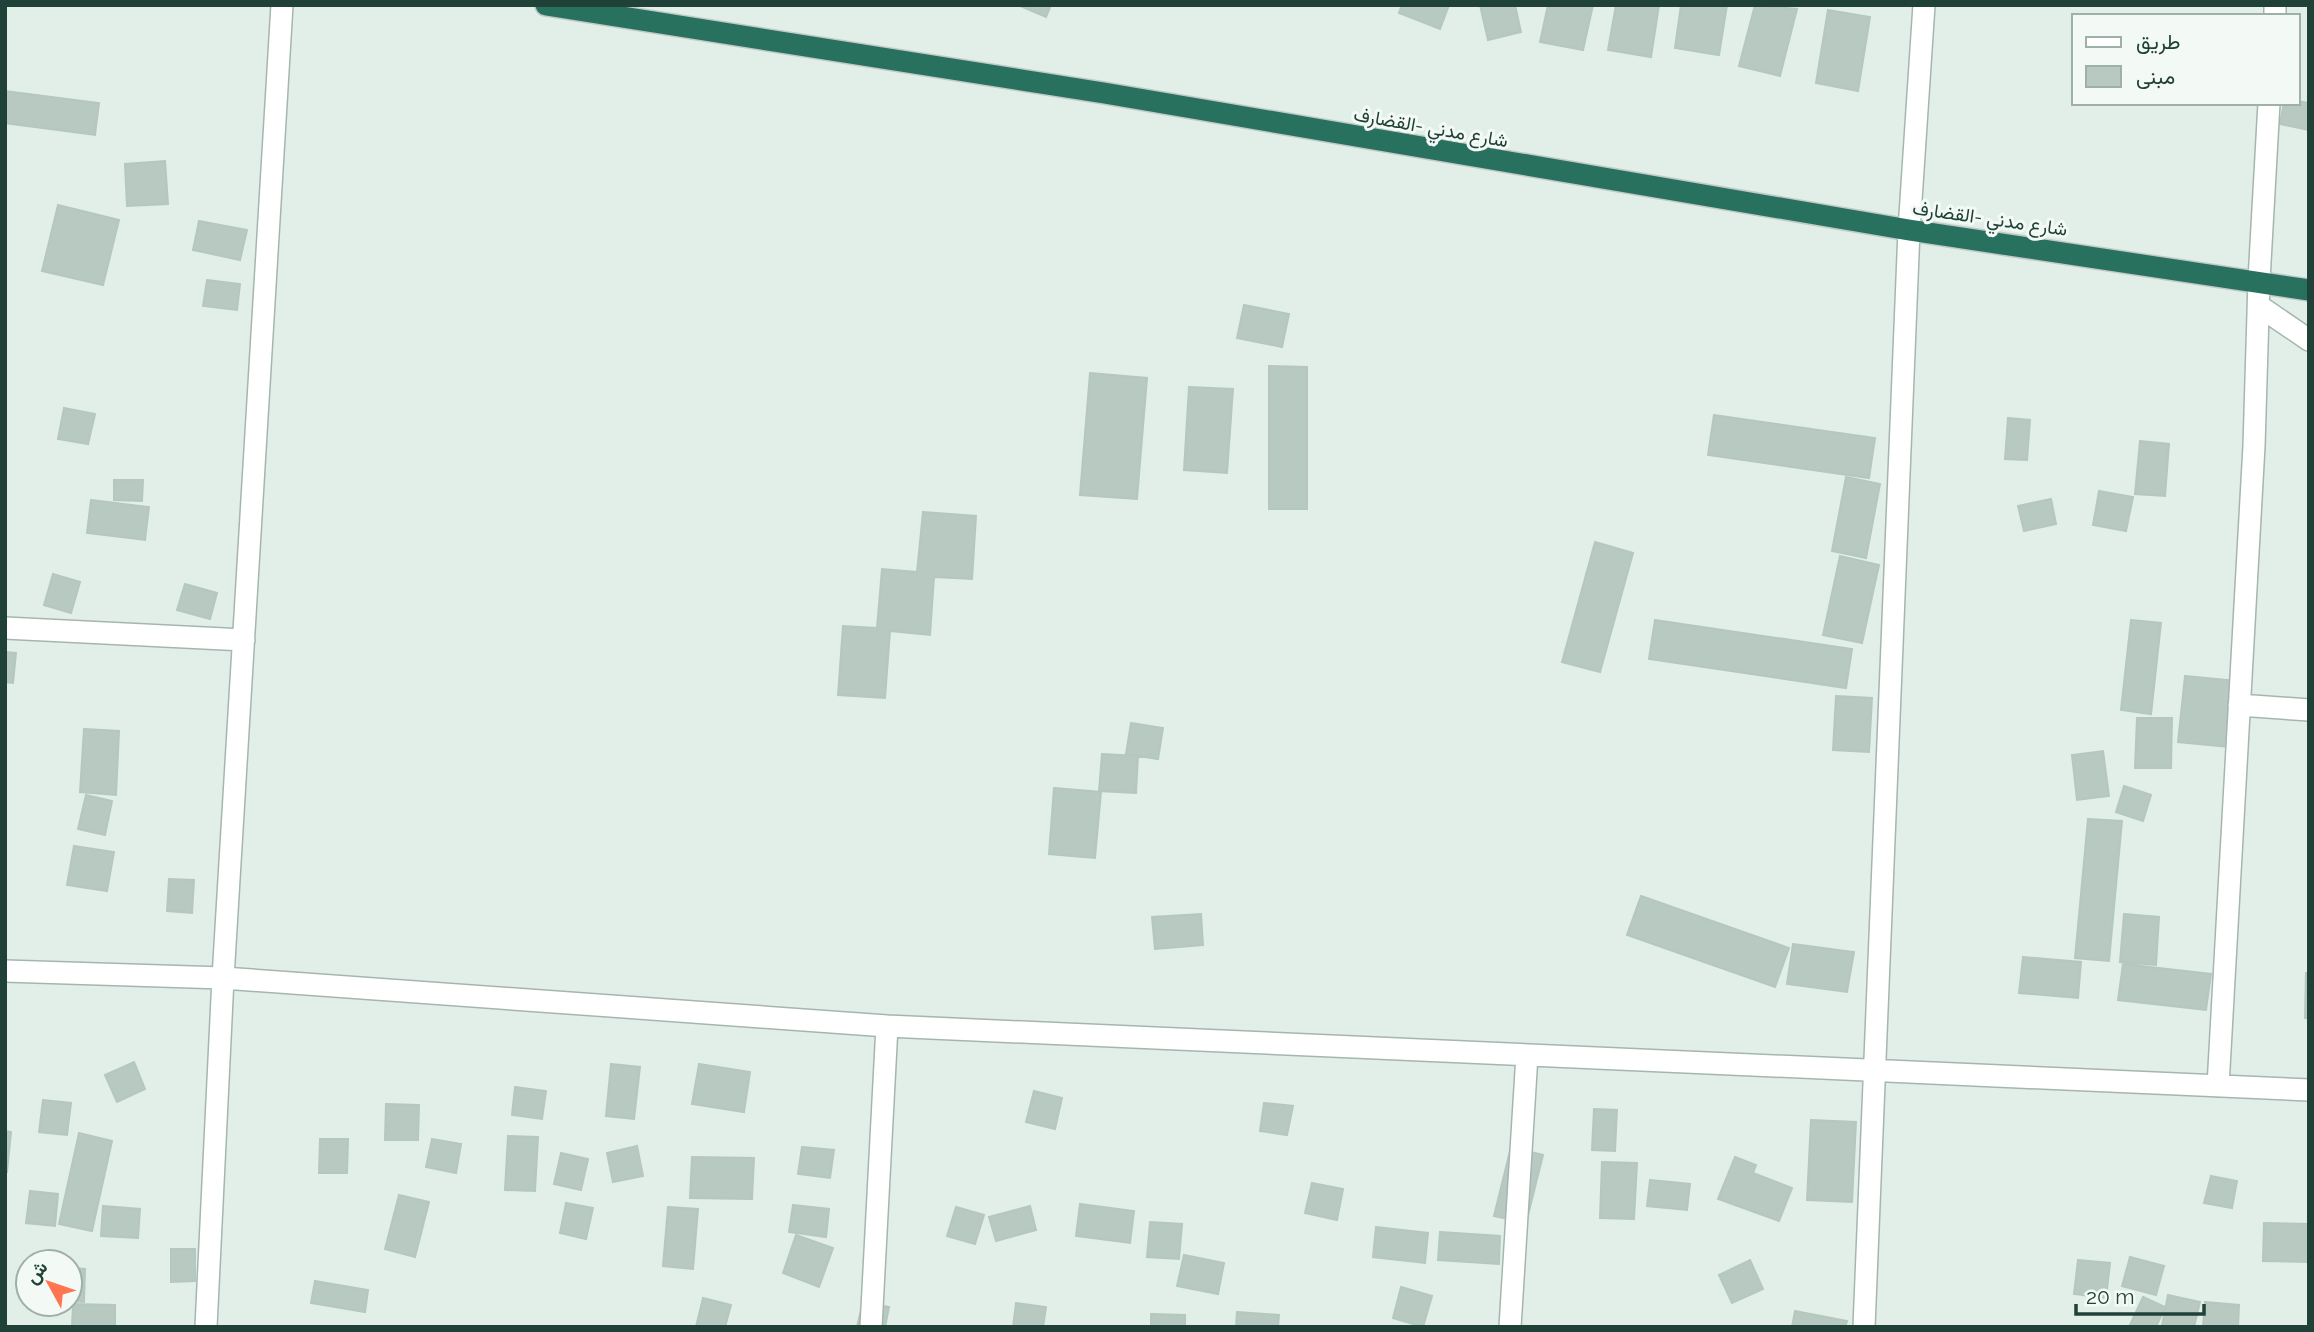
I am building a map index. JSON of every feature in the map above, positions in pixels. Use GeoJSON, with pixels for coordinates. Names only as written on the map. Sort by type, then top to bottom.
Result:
{"type":"FeatureCollection","features":[{"type":"Feature","properties":{"kind":"highway","name":"شارع مدني -القضارف"},"geometry":{"type":"LineString","coordinates":[[546,5],[1090,91],[1909,230],[2259,280],[2309,290]]}},
{"type":"Feature","properties":{"kind":"street"},"geometry":{"type":"LineString","coordinates":[[206,1327],[223,978],[282,5]]}},
{"type":"Feature","properties":{"kind":"street"},"geometry":{"type":"LineString","coordinates":[[1864,1327],[1877,1071],[1909,230],[1924,5]]}},
{"type":"Feature","properties":{"kind":"street"},"geometry":{"type":"LineString","coordinates":[[2218,1086],[2269,105]]}},
{"type":"Feature","properties":{"kind":"street"},"geometry":{"type":"LineString","coordinates":[[2259,306],[2309,340]]}},
{"type":"Feature","properties":{"kind":"street"},"geometry":{"type":"LineString","coordinates":[[5,628],[244,640]]}},
{"type":"Feature","properties":{"kind":"street"},"geometry":{"type":"LineString","coordinates":[[2239,705],[2309,710]]}},
{"type":"Feature","properties":{"kind":"street"},"geometry":{"type":"LineString","coordinates":[[5,971],[223,978],[887,1026],[2309,1090]]}},
{"type":"Feature","properties":{"kind":"street"},"geometry":{"type":"LineString","coordinates":[[871,1327],[887,1026]]}},
{"type":"Feature","properties":{"kind":"street"},"geometry":{"type":"LineString","coordinates":[[1510,1327],[1527,1055]]}},
{"type":"Feature","properties":{"kind":"building"},"geometry":{"type":"Polygon","coordinates":[[[1018,5],[1051,5],[1046,17],[1018,5]]]}},
{"type":"Feature","properties":{"kind":"building"},"geometry":{"type":"Polygon","coordinates":[[[1402,5],[1449,5],[1440,29],[1399,13],[1402,5]]]}},
{"type":"Feature","properties":{"kind":"building"},"geometry":{"type":"Polygon","coordinates":[[[1480,5],[1515,5],[1521,32],[1488,40],[1480,5]]]}},
{"type":"Feature","properties":{"kind":"building"},"geometry":{"type":"Polygon","coordinates":[[[1548,5],[1593,5],[1583,50],[1540,42],[1548,5]]]}},
{"type":"Feature","properties":{"kind":"building"},"geometry":{"type":"Polygon","coordinates":[[[1616,5],[1659,5],[1651,57],[1608,50],[1616,5]]]}},
{"type":"Feature","properties":{"kind":"building"},"geometry":{"type":"Polygon","coordinates":[[[1681,5],[1727,5],[1719,55],[1675,48],[1681,5]]]}},
{"type":"Feature","properties":{"kind":"building"},"geometry":{"type":"Polygon","coordinates":[[[1755,5],[1797,9],[1780,76],[1739,66],[1755,5]]]}},
{"type":"Feature","properties":{"kind":"building"},"geometry":{"type":"Polygon","coordinates":[[[1828,10],[1870,17],[1858,91],[1816,83],[1828,10]]]}},
{"type":"Feature","properties":{"kind":"building"},"geometry":{"type":"Polygon","coordinates":[[[5,91],[99,103],[95,135],[5,123],[5,91]]]}},
{"type":"Feature","properties":{"kind":"building"},"geometry":{"type":"Polygon","coordinates":[[[2300,101],[2309,103],[2309,130],[2280,124],[2284,105],[2300,105],[2300,101]]]}},
{"type":"Feature","properties":{"kind":"building"},"geometry":{"type":"Polygon","coordinates":[[[165,161],[168,204],[127,206],[125,164],[165,161]]]}},
{"type":"Feature","properties":{"kind":"building"},"geometry":{"type":"Polygon","coordinates":[[[58,205],[119,220],[103,285],[42,271],[58,205]]]}},
{"type":"Feature","properties":{"kind":"building"},"geometry":{"type":"Polygon","coordinates":[[[199,221],[247,230],[240,260],[193,250],[199,221]]]}},
{"type":"Feature","properties":{"kind":"building"},"geometry":{"type":"Polygon","coordinates":[[[207,280],[240,284],[237,310],[203,306],[207,280]]]}},
{"type":"Feature","properties":{"kind":"building"},"geometry":{"type":"Polygon","coordinates":[[[1244,305],[1289,314],[1282,347],[1237,338],[1244,305]]]}},
{"type":"Feature","properties":{"kind":"building"},"geometry":{"type":"Polygon","coordinates":[[[1269,366],[1307,367],[1307,509],[1269,509],[1269,366]]]}},
{"type":"Feature","properties":{"kind":"building"},"geometry":{"type":"Polygon","coordinates":[[[1090,373],[1147,378],[1137,499],[1080,495],[1090,373]]]}},
{"type":"Feature","properties":{"kind":"building"},"geometry":{"type":"Polygon","coordinates":[[[1189,387],[1233,389],[1227,473],[1184,470],[1189,387]]]}},
{"type":"Feature","properties":{"kind":"building"},"geometry":{"type":"Polygon","coordinates":[[[64,408],[95,414],[88,444],[58,439],[64,408]]]}},
{"type":"Feature","properties":{"kind":"building"},"geometry":{"type":"Polygon","coordinates":[[[1714,415],[1875,438],[1869,478],[1708,455],[1714,415]]]}},
{"type":"Feature","properties":{"kind":"building"},"geometry":{"type":"Polygon","coordinates":[[[2008,418],[2030,420],[2027,460],[2005,459],[2008,418]]]}},
{"type":"Feature","properties":{"kind":"building"},"geometry":{"type":"Polygon","coordinates":[[[2140,441],[2169,444],[2165,496],[2135,494],[2140,441]]]}},
{"type":"Feature","properties":{"kind":"building"},"geometry":{"type":"Polygon","coordinates":[[[1846,477],[1880,484],[1866,558],[1832,551],[1846,477]]]}},
{"type":"Feature","properties":{"kind":"building"},"geometry":{"type":"Polygon","coordinates":[[[114,480],[143,480],[142,501],[114,500],[114,480]]]}},
{"type":"Feature","properties":{"kind":"building"},"geometry":{"type":"Polygon","coordinates":[[[2099,491],[2133,497],[2126,531],[2093,525],[2099,491]]]}},
{"type":"Feature","properties":{"kind":"building"},"geometry":{"type":"Polygon","coordinates":[[[2051,499],[2056,524],[2024,531],[2018,506],[2051,499]]]}},
{"type":"Feature","properties":{"kind":"building"},"geometry":{"type":"Polygon","coordinates":[[[91,500],[149,507],[145,540],[87,533],[91,500]]]}},
{"type":"Feature","properties":{"kind":"building"},"geometry":{"type":"Polygon","coordinates":[[[923,512],[976,516],[972,579],[934,577],[930,635],[890,631],[885,698],[838,695],[843,626],[877,628],[882,569],[917,572],[923,512]]]}},
{"type":"Feature","properties":{"kind":"building"},"geometry":{"type":"Polygon","coordinates":[[[1595,542],[1633,553],[1600,672],[1562,662],[1595,542]]]}},
{"type":"Feature","properties":{"kind":"building"},"geometry":{"type":"Polygon","coordinates":[[[1840,556],[1879,565],[1862,643],[1823,635],[1840,556]]]}},
{"type":"Feature","properties":{"kind":"building"},"geometry":{"type":"Polygon","coordinates":[[[53,574],[80,582],[71,613],[44,605],[53,574]]]}},
{"type":"Feature","properties":{"kind":"building"},"geometry":{"type":"Polygon","coordinates":[[[185,584],[217,593],[210,619],[177,610],[185,584]]]}},
{"type":"Feature","properties":{"kind":"building"},"geometry":{"type":"Polygon","coordinates":[[[1655,620],[1852,649],[1846,688],[1649,659],[1655,620]]]}},
{"type":"Feature","properties":{"kind":"building"},"geometry":{"type":"Polygon","coordinates":[[[2131,620],[2161,623],[2151,714],[2121,710],[2131,620]]]}},
{"type":"Feature","properties":{"kind":"building"},"geometry":{"type":"Polygon","coordinates":[[[5,652],[16,653],[13,683],[5,682],[5,652]]]}},
{"type":"Feature","properties":{"kind":"building"},"geometry":{"type":"Polygon","coordinates":[[[2185,676],[2247,682],[2240,748],[2178,742],[2185,676]]]}},
{"type":"Feature","properties":{"kind":"building"},"geometry":{"type":"Polygon","coordinates":[[[1836,696],[1872,698],[1869,752],[1833,750],[1836,696]]]}},
{"type":"Feature","properties":{"kind":"building"},"geometry":{"type":"Polygon","coordinates":[[[2137,718],[2172,718],[2171,768],[2135,768],[2137,718]]]}},
{"type":"Feature","properties":{"kind":"building"},"geometry":{"type":"Polygon","coordinates":[[[1131,723],[1163,728],[1158,759],[1126,754],[1131,723]]]}},
{"type":"Feature","properties":{"kind":"building"},"geometry":{"type":"Polygon","coordinates":[[[84,729],[119,731],[116,795],[80,792],[84,729]]]}},
{"type":"Feature","properties":{"kind":"building"},"geometry":{"type":"Polygon","coordinates":[[[2103,751],[2109,796],[2077,800],[2072,755],[2103,751]]]}},
{"type":"Feature","properties":{"kind":"building"},"geometry":{"type":"Polygon","coordinates":[[[1102,754],[1138,756],[1136,793],[1099,791],[1102,754]]]}},
{"type":"Feature","properties":{"kind":"building"},"geometry":{"type":"Polygon","coordinates":[[[2124,786],[2151,795],[2143,821],[2116,812],[2124,786]]]}},
{"type":"Feature","properties":{"kind":"building"},"geometry":{"type":"Polygon","coordinates":[[[1054,788],[1101,792],[1095,858],[1049,854],[1054,788]]]}},
{"type":"Feature","properties":{"kind":"building"},"geometry":{"type":"Polygon","coordinates":[[[86,795],[112,801],[105,835],[78,829],[86,795]]]}},
{"type":"Feature","properties":{"kind":"building"},"geometry":{"type":"Polygon","coordinates":[[[2088,819],[2122,821],[2109,961],[2075,958],[2088,819]]]}},
{"type":"Feature","properties":{"kind":"building"},"geometry":{"type":"Polygon","coordinates":[[[74,846],[114,852],[107,891],[67,885],[74,846]]]}},
{"type":"Feature","properties":{"kind":"building"},"geometry":{"type":"Polygon","coordinates":[[[169,879],[194,880],[192,913],[167,911],[169,879]]]}},
{"type":"Feature","properties":{"kind":"building"},"geometry":{"type":"Polygon","coordinates":[[[1641,896],[1789,948],[1775,987],[1627,935],[1641,896]]]}},
{"type":"Feature","properties":{"kind":"building"},"geometry":{"type":"Polygon","coordinates":[[[1201,914],[1203,945],[1155,949],[1152,917],[1201,914]]]}},
{"type":"Feature","properties":{"kind":"building"},"geometry":{"type":"Polygon","coordinates":[[[2124,914],[2159,917],[2156,965],[2120,962],[2124,914]]]}},
{"type":"Feature","properties":{"kind":"building"},"geometry":{"type":"Polygon","coordinates":[[[1793,944],[1854,952],[1847,992],[1787,984],[1793,944]]]}},
{"type":"Feature","properties":{"kind":"building"},"geometry":{"type":"Polygon","coordinates":[[[2023,957],[2081,962],[2078,998],[2019,993],[2023,957]]]}},
{"type":"Feature","properties":{"kind":"building"},"geometry":{"type":"Polygon","coordinates":[[[2123,964],[2211,974],[2206,1010],[2118,1000],[2123,964]]]}},
{"type":"Feature","properties":{"kind":"building"},"geometry":{"type":"Polygon","coordinates":[[[2306,973],[2309,973],[2309,1018],[2305,1018],[2306,973]]]}},
{"type":"Feature","properties":{"kind":"building"},"geometry":{"type":"Polygon","coordinates":[[[134,1062],[145,1089],[117,1102],[105,1075],[134,1062]]]}},
{"type":"Feature","properties":{"kind":"building"},"geometry":{"type":"Polygon","coordinates":[[[611,1064],[640,1067],[634,1119],[606,1116],[611,1064]]]}},
{"type":"Feature","properties":{"kind":"building"},"geometry":{"type":"Polygon","coordinates":[[[699,1064],[750,1072],[744,1112],[692,1104],[699,1064]]]}},
{"type":"Feature","properties":{"kind":"building"},"geometry":{"type":"Polygon","coordinates":[[[515,1087],[546,1091],[542,1119],[512,1115],[515,1087]]]}},
{"type":"Feature","properties":{"kind":"building"},"geometry":{"type":"Polygon","coordinates":[[[1034,1091],[1062,1098],[1055,1129],[1026,1122],[1034,1091]]]}},
{"type":"Feature","properties":{"kind":"building"},"geometry":{"type":"Polygon","coordinates":[[[43,1100],[71,1103],[67,1135],[39,1132],[43,1100]]]}},
{"type":"Feature","properties":{"kind":"building"},"geometry":{"type":"Polygon","coordinates":[[[1264,1103],[1293,1106],[1287,1135],[1260,1131],[1264,1103]]]}},
{"type":"Feature","properties":{"kind":"building"},"geometry":{"type":"Polygon","coordinates":[[[386,1104],[419,1105],[418,1140],[385,1140],[386,1104]]]}},
{"type":"Feature","properties":{"kind":"building"},"geometry":{"type":"Polygon","coordinates":[[[1594,1109],[1617,1110],[1615,1151],[1592,1150],[1594,1109]]]}},
{"type":"Feature","properties":{"kind":"building"},"geometry":{"type":"Polygon","coordinates":[[[1811,1120],[1856,1122],[1852,1202],[1807,1200],[1811,1120]]]}},
{"type":"Feature","properties":{"kind":"building"},"geometry":{"type":"Polygon","coordinates":[[[5,1131],[11,1132],[7,1172],[5,1172],[5,1131]]]}},
{"type":"Feature","properties":{"kind":"building"},"geometry":{"type":"Polygon","coordinates":[[[79,1133],[112,1141],[92,1231],[59,1224],[79,1133]]]}},
{"type":"Feature","properties":{"kind":"building"},"geometry":{"type":"Polygon","coordinates":[[[508,1136],[538,1137],[535,1191],[505,1190],[508,1136]]]}},
{"type":"Feature","properties":{"kind":"building"},"geometry":{"type":"Polygon","coordinates":[[[320,1139],[348,1139],[347,1173],[319,1173],[320,1139]]]}},
{"type":"Feature","properties":{"kind":"building"},"geometry":{"type":"Polygon","coordinates":[[[432,1139],[461,1144],[456,1173],[426,1167],[432,1139]]]}},
{"type":"Feature","properties":{"kind":"building"},"geometry":{"type":"Polygon","coordinates":[[[637,1146],[643,1176],[613,1182],[607,1153],[637,1146]]]}},
{"type":"Feature","properties":{"kind":"building"},"geometry":{"type":"Polygon","coordinates":[[[802,1147],[834,1150],[830,1178],[798,1174],[802,1147]]]}},
{"type":"Feature","properties":{"kind":"building"},"geometry":{"type":"Polygon","coordinates":[[[1511,1147],[1543,1155],[1526,1223],[1494,1216],[1511,1147]]]}},
{"type":"Feature","properties":{"kind":"building"},"geometry":{"type":"Polygon","coordinates":[[[561,1153],[588,1159],[581,1190],[554,1184],[561,1153]]]}},
{"type":"Feature","properties":{"kind":"building"},"geometry":{"type":"Polygon","coordinates":[[[692,1157],[754,1158],[752,1199],[690,1198],[692,1157]]]}},
{"type":"Feature","properties":{"kind":"building"},"geometry":{"type":"Polygon","coordinates":[[[1735,1157],[1756,1165],[1753,1173],[1792,1188],[1779,1221],[1718,1199],[1735,1157]]]}},
{"type":"Feature","properties":{"kind":"building"},"geometry":{"type":"Polygon","coordinates":[[[1602,1162],[1637,1163],[1634,1219],[1600,1218],[1602,1162]]]}},
{"type":"Feature","properties":{"kind":"building"},"geometry":{"type":"Polygon","coordinates":[[[2211,1176],[2237,1181],[2232,1208],[2204,1203],[2211,1176]]]}},
{"type":"Feature","properties":{"kind":"building"},"geometry":{"type":"Polygon","coordinates":[[[1650,1180],[1690,1184],[1687,1210],[1647,1206],[1650,1180]]]}},
{"type":"Feature","properties":{"kind":"building"},"geometry":{"type":"Polygon","coordinates":[[[1312,1183],[1343,1189],[1337,1220],[1305,1213],[1312,1183]]]}},
{"type":"Feature","properties":{"kind":"building"},"geometry":{"type":"Polygon","coordinates":[[[30,1191],[58,1194],[55,1226],[26,1223],[30,1191]]]}},
{"type":"Feature","properties":{"kind":"building"},"geometry":{"type":"Polygon","coordinates":[[[399,1195],[429,1202],[415,1257],[385,1249],[399,1195]]]}},
{"type":"Feature","properties":{"kind":"building"},"geometry":{"type":"Polygon","coordinates":[[[566,1203],[593,1208],[586,1239],[560,1233],[566,1203]]]}},
{"type":"Feature","properties":{"kind":"building"},"geometry":{"type":"Polygon","coordinates":[[[1080,1204],[1134,1211],[1130,1243],[1076,1236],[1080,1204]]]}},
{"type":"Feature","properties":{"kind":"building"},"geometry":{"type":"Polygon","coordinates":[[[793,1205],[829,1209],[826,1237],[789,1232],[793,1205]]]}},
{"type":"Feature","properties":{"kind":"building"},"geometry":{"type":"Polygon","coordinates":[[[103,1206],[140,1209],[138,1238],[101,1236],[103,1206]]]}},
{"type":"Feature","properties":{"kind":"building"},"geometry":{"type":"Polygon","coordinates":[[[1030,1206],[1036,1230],[996,1241],[989,1217],[1030,1206]]]}},
{"type":"Feature","properties":{"kind":"building"},"geometry":{"type":"Polygon","coordinates":[[[668,1207],[698,1209],[693,1269],[663,1266],[668,1207]]]}},
{"type":"Feature","properties":{"kind":"building"},"geometry":{"type":"Polygon","coordinates":[[[956,1207],[984,1215],[975,1244],[947,1236],[956,1207]]]}},
{"type":"Feature","properties":{"kind":"building"},"geometry":{"type":"Polygon","coordinates":[[[1150,1222],[1182,1224],[1179,1259],[1147,1257],[1150,1222]]]}},
{"type":"Feature","properties":{"kind":"building"},"geometry":{"type":"Polygon","coordinates":[[[2264,1223],[2309,1224],[2309,1262],[2263,1261],[2264,1223]]]}},
{"type":"Feature","properties":{"kind":"building"},"geometry":{"type":"Polygon","coordinates":[[[1376,1227],[1428,1233],[1425,1263],[1373,1257],[1376,1227]]]}},
{"type":"Feature","properties":{"kind":"building"},"geometry":{"type":"Polygon","coordinates":[[[1440,1232],[1500,1236],[1499,1264],[1438,1260],[1440,1232]]]}},
{"type":"Feature","properties":{"kind":"building"},"geometry":{"type":"Polygon","coordinates":[[[796,1235],[833,1248],[819,1287],[783,1273],[796,1235]]]}},
{"type":"Feature","properties":{"kind":"building"},"geometry":{"type":"Polygon","coordinates":[[[171,1249],[195,1249],[195,1281],[171,1282],[171,1249]]]}},
{"type":"Feature","properties":{"kind":"building"},"geometry":{"type":"Polygon","coordinates":[[[1184,1255],[1224,1263],[1218,1294],[1177,1286],[1184,1255]]]}},
{"type":"Feature","properties":{"kind":"building"},"geometry":{"type":"Polygon","coordinates":[[[2130,1257],[2164,1266],[2156,1295],[2122,1286],[2130,1257]]]}},
{"type":"Feature","properties":{"kind":"building"},"geometry":{"type":"Polygon","coordinates":[[[1750,1260],[1763,1289],[1732,1303],[1719,1275],[1750,1260]]]}},
{"type":"Feature","properties":{"kind":"building"},"geometry":{"type":"Polygon","coordinates":[[[2078,1260],[2110,1263],[2106,1298],[2074,1294],[2078,1260]]]}},
{"type":"Feature","properties":{"kind":"building"},"geometry":{"type":"Polygon","coordinates":[[[315,1281],[368,1290],[365,1312],[311,1303],[315,1281]]]}},
{"type":"Feature","properties":{"kind":"building"},"geometry":{"type":"Polygon","coordinates":[[[1401,1287],[1432,1296],[1423,1327],[1393,1318],[1401,1287]]]}},
{"type":"Feature","properties":{"kind":"building"},"geometry":{"type":"Polygon","coordinates":[[[2168,1295],[2200,1302],[2194,1327],[2162,1326],[2168,1295]]]}},
{"type":"Feature","properties":{"kind":"building"},"geometry":{"type":"Polygon","coordinates":[[[2143,1297],[2165,1307],[2156,1327],[2129,1327],[2143,1297]]]}},
{"type":"Feature","properties":{"kind":"building"},"geometry":{"type":"Polygon","coordinates":[[[703,1298],[731,1305],[725,1327],[696,1327],[703,1298]]]}},
{"type":"Feature","properties":{"kind":"building"},"geometry":{"type":"Polygon","coordinates":[[[863,1302],[889,1307],[885,1327],[857,1327],[863,1302]]]}},
{"type":"Feature","properties":{"kind":"building"},"geometry":{"type":"Polygon","coordinates":[[[2205,1302],[2239,1305],[2238,1327],[2203,1327],[2205,1302]]]}},
{"type":"Feature","properties":{"kind":"building"},"geometry":{"type":"Polygon","coordinates":[[[1016,1303],[1046,1307],[1043,1327],[1013,1327],[1016,1303]]]}},
{"type":"Feature","properties":{"kind":"building"},"geometry":{"type":"Polygon","coordinates":[[[84,1304],[115,1305],[115,1327],[72,1327],[72,1318],[84,1318],[84,1304]]]}},
{"type":"Feature","properties":{"kind":"building"},"geometry":{"type":"Polygon","coordinates":[[[1795,1311],[1847,1321],[1845,1327],[1792,1327],[1795,1311]]]}},
{"type":"Feature","properties":{"kind":"building"},"geometry":{"type":"Polygon","coordinates":[[[1237,1312],[1279,1315],[1278,1327],[1236,1327],[1237,1312]]]}},
{"type":"Feature","properties":{"kind":"building"},"geometry":{"type":"Polygon","coordinates":[[[1151,1314],[1185,1315],[1185,1327],[1151,1327],[1151,1314]]]}}]}
